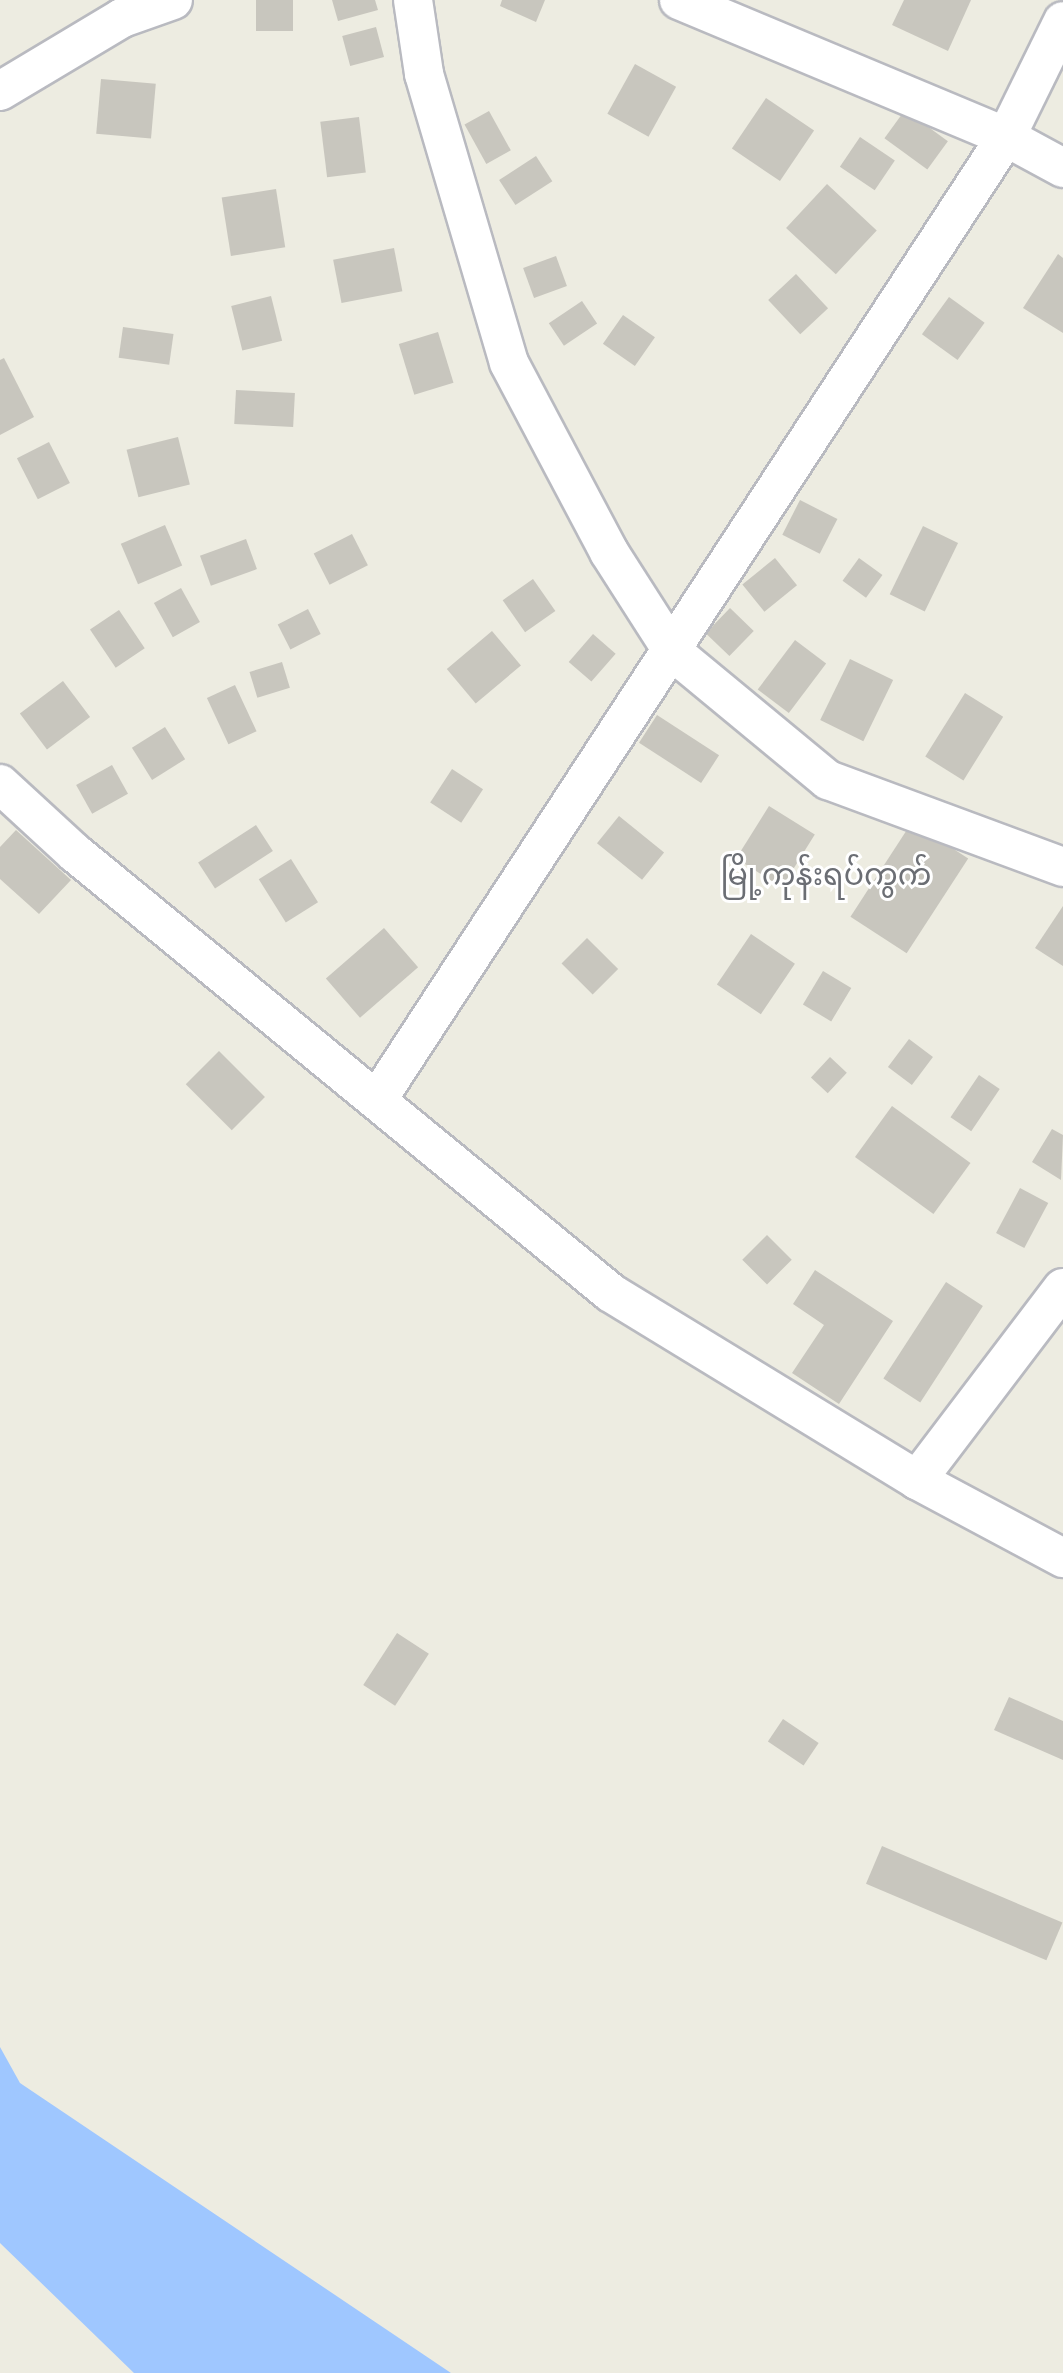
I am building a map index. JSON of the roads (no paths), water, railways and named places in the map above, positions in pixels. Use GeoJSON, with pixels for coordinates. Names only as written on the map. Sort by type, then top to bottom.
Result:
{"type":"FeatureCollection","features":[{"type":"Feature","properties":{"kind":"street"},"geometry":{"type":"LineString","coordinates":[[0,91],[122,18],[173,0]]}},
{"type":"Feature","properties":{"kind":"street"},"geometry":{"type":"LineString","coordinates":[[413,0],[424,74],[509,363],[609,552],[673,652],[828,780],[1063,867]]}},
{"type":"Feature","properties":{"kind":"street"},"geometry":{"type":"LineString","coordinates":[[679,0],[1006,137],[1063,168]]}},
{"type":"Feature","properties":{"kind":"street"},"geometry":{"type":"LineString","coordinates":[[377,1100],[673,652],[1006,137],[1063,21]]}},
{"type":"Feature","properties":{"kind":"street"},"geometry":{"type":"LineString","coordinates":[[0,784],[75,853],[611,1293],[917,1480],[1063,1558]]}},
{"type":"Feature","properties":{"kind":"street"},"geometry":{"type":"LineString","coordinates":[[917,1480],[1063,1288]]}},
{"type":"Feature","properties":{"kind":"water"},"geometry":{"type":"Polygon","coordinates":[[[0,2047],[20,2083],[451,2373],[134,2373],[0,2243],[0,2047]]]}},
{"type":"Feature","properties":{"kind":"district","name":"မြို့ကုန်းရပ်ကွက်"},"geometry":{"type":"Point","coordinates":[826,875]}}]}
